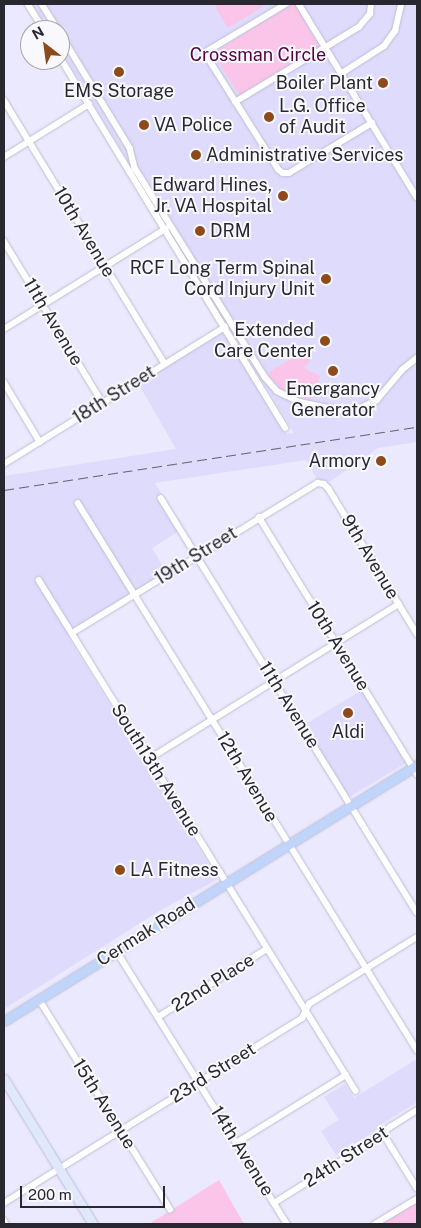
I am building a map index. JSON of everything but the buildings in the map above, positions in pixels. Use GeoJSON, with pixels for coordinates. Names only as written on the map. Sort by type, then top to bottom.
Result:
{"type":"FeatureCollection","features":[{"type":"Feature","properties":{"kind":"main road","name":"Cermak Road"},"geometry":{"type":"LineString","coordinates":[[4,1021],[350,806],[416,769]]}},
{"type":"Feature","properties":{"kind":"street"},"geometry":{"type":"LineString","coordinates":[[28,4],[38,20]]}},
{"type":"Feature","properties":{"kind":"street"},"geometry":{"type":"LineString","coordinates":[[42,4],[52,20]]}},
{"type":"Feature","properties":{"kind":"street"},"geometry":{"type":"LineString","coordinates":[[287,4],[205,53],[278,170],[283,173],[289,173],[372,123]]}},
{"type":"Feature","properties":{"kind":"street"},"geometry":{"type":"LineString","coordinates":[[299,4],[417,197]]}},
{"type":"Feature","properties":{"kind":"street"},"geometry":{"type":"LineString","coordinates":[[236,102],[364,23],[370,14],[371,4]]}},
{"type":"Feature","properties":{"kind":"street"},"geometry":{"type":"LineString","coordinates":[[342,73],[384,46],[395,31],[401,4]]}},
{"type":"Feature","properties":{"kind":"street"},"geometry":{"type":"LineString","coordinates":[[70,49],[130,148],[135,168],[265,378],[277,391],[300,402],[337,410],[356,410],[377,400],[402,370],[417,358]]}},
{"type":"Feature","properties":{"kind":"street"},"geometry":{"type":"LineString","coordinates":[[68,70],[286,428]]}},
{"type":"Feature","properties":{"kind":"street","name":"10th Avenue"},"geometry":{"type":"LineString","coordinates":[[4,100],[165,364]]}},
{"type":"Feature","properties":{"kind":"street"},"geometry":{"type":"LineString","coordinates":[[4,157],[89,104]]}},
{"type":"Feature","properties":{"kind":"street"},"geometry":{"type":"LineString","coordinates":[[4,329],[165,229]]}},
{"type":"Feature","properties":{"kind":"street","name":"11th Avenue"},"geometry":{"type":"LineString","coordinates":[[4,241],[103,403]]}},
{"type":"Feature","properties":{"kind":"street","name":"18th Street"},"geometry":{"type":"LineString","coordinates":[[4,464],[225,327]]}},
{"type":"Feature","properties":{"kind":"street"},"geometry":{"type":"LineString","coordinates":[[4,382],[40,442]]}},
{"type":"Feature","properties":{"kind":"street","name":"19th Street"},"geometry":{"type":"LineString","coordinates":[[72,633],[310,486],[322,483]]}},
{"type":"Feature","properties":{"kind":"street","name":"9th Avenue"},"geometry":{"type":"LineString","coordinates":[[322,483],[329,490],[417,634]]}},
{"type":"Feature","properties":{"kind":"street","name":"11th Avenue"},"geometry":{"type":"LineString","coordinates":[[161,498],[417,912]]}},
{"type":"Feature","properties":{"kind":"street","name":"12th Avenue"},"geometry":{"type":"LineString","coordinates":[[78,503],[417,1050]]}},
{"type":"Feature","properties":{"kind":"street","name":"10th Avenue"},"geometry":{"type":"LineString","coordinates":[[259,518],[416,769]]}},
{"type":"Feature","properties":{"kind":"street","name":"South13th Avenue"},"geometry":{"type":"LineString","coordinates":[[39,580],[356,1091]]}},
{"type":"Feature","properties":{"kind":"street"},"geometry":{"type":"LineString","coordinates":[[149,759],[399,604]]}},
{"type":"Feature","properties":{"kind":"street","name":"23rd Street"},"geometry":{"type":"LineString","coordinates":[[4,1203],[302,1018],[309,1004],[417,937]]}},
{"type":"Feature","properties":{"kind":"street","name":"22nd Place"},"geometry":{"type":"LineString","coordinates":[[158,1017],[267,949]]}},
{"type":"Feature","properties":{"kind":"street","name":"14th Avenue"},"geometry":{"type":"LineString","coordinates":[[116,950],[287,1224]]}},
{"type":"Feature","properties":{"kind":"street","name":"15th Avenue"},"geometry":{"type":"LineString","coordinates":[[39,999],[170,1209]]}},
{"type":"Feature","properties":{"kind":"street"},"geometry":{"type":"LineString","coordinates":[[236,1143],[346,1075]]}},
{"type":"Feature","properties":{"kind":"street"},"geometry":{"type":"LineString","coordinates":[[4,1078],[58,1170],[93,1224]]}},
{"type":"Feature","properties":{"kind":"street","name":"24th Street"},"geometry":{"type":"LineString","coordinates":[[274,1203],[417,1110]]}},
{"type":"Feature","properties":{"kind":"street"},"geometry":{"type":"LineString","coordinates":[[383,1133],[417,1188]]}},
{"type":"Feature","properties":{"kind":"street"},"geometry":{"type":"LineString","coordinates":[[374,1224],[417,1199]]}},
{"type":"Feature","properties":{"kind":"street"},"geometry":{"type":"LineString","coordinates":[[4,1220],[6,1224]]}},
{"type":"Feature","properties":{"kind":"shaded area"},"geometry":{"type":"Polygon","coordinates":[[[32,4],[417,4],[417,442],[378,448],[328,483],[317,479],[306,460],[155,483],[182,529],[152,548],[168,575],[68,637],[218,879],[159,911],[4,1009],[4,476],[176,449],[138,383],[224,330],[287,434],[294,433],[70,66],[70,20],[42,20],[32,4]]]}},
{"type":"Feature","properties":{"kind":"shaded area"},"geometry":{"type":"Polygon","coordinates":[[[364,689],[408,762],[347,798],[303,726],[364,689]]]}},
{"type":"Feature","properties":{"kind":"shaded area"},"geometry":{"type":"Polygon","coordinates":[[[415,1060],[417,1063],[417,1102],[385,1122],[374,1132],[336,1155],[321,1131],[339,1120],[324,1097],[345,1084],[354,1098],[415,1060]]]}},
{"type":"Feature","properties":{"kind":"green space"},"geometry":{"type":"Polygon","coordinates":[[[217,4],[262,4],[264,6],[228,28],[215,7],[217,4]]]}},
{"type":"Feature","properties":{"kind":"green space","name":"Crossman Circle"},"geometry":{"type":"Polygon","coordinates":[[[292,4],[296,5],[320,48],[241,96],[239,95],[213,53],[292,4]]]}},
{"type":"Feature","properties":{"kind":"green space"},"geometry":{"type":"Polygon","coordinates":[[[303,350],[310,361],[304,368],[320,376],[314,397],[307,399],[281,389],[269,376],[270,371],[297,356],[303,350]]]}},
{"type":"Feature","properties":{"kind":"green space"},"geometry":{"type":"Polygon","coordinates":[[[219,1180],[244,1224],[149,1224],[219,1180]]]}},
{"type":"Feature","properties":{"kind":"green space"},"geometry":{"type":"Polygon","coordinates":[[[417,1203],[417,1224],[380,1224],[412,1205],[417,1203]]]}},
{"type":"Feature","properties":{"kind":"railway"},"geometry":{"type":"LineString","coordinates":[[4,490],[417,427]]}},
{"type":"Feature","properties":{"kind":"place","name":"EMS Storage"},"geometry":{"type":"Point","coordinates":[119,72]}},
{"type":"Feature","properties":{"kind":"place","name":"Boiler Plant"},"geometry":{"type":"Point","coordinates":[383,83]}},
{"type":"Feature","properties":{"kind":"place","name":"L.G. Office of Audit"},"geometry":{"type":"Point","coordinates":[269,117]}},
{"type":"Feature","properties":{"kind":"place","name":"VA Police"},"geometry":{"type":"Point","coordinates":[144,125]}},
{"type":"Feature","properties":{"kind":"place","name":"Administrative Services"},"geometry":{"type":"Point","coordinates":[196,155]}},
{"type":"Feature","properties":{"kind":"place","name":"Edward Hines, Jr. VA Hospital"},"geometry":{"type":"Point","coordinates":[283,196]}},
{"type":"Feature","properties":{"kind":"place","name":"DRM"},"geometry":{"type":"Point","coordinates":[200,231]}},
{"type":"Feature","properties":{"kind":"place","name":"RCF Long Term Spinal Cord Injury Unit"},"geometry":{"type":"Point","coordinates":[326,279]}},
{"type":"Feature","properties":{"kind":"place","name":"Extended Care Center"},"geometry":{"type":"Point","coordinates":[325,341]}},
{"type":"Feature","properties":{"kind":"place","name":"Emergancy Generator"},"geometry":{"type":"Point","coordinates":[333,371]}},
{"type":"Feature","properties":{"kind":"place","name":"Armory"},"geometry":{"type":"Point","coordinates":[381,461]}},
{"type":"Feature","properties":{"kind":"place","name":"Aldi"},"geometry":{"type":"Point","coordinates":[348,713]}},
{"type":"Feature","properties":{"kind":"place","name":"LA Fitness"},"geometry":{"type":"Point","coordinates":[120,870]}}]}
